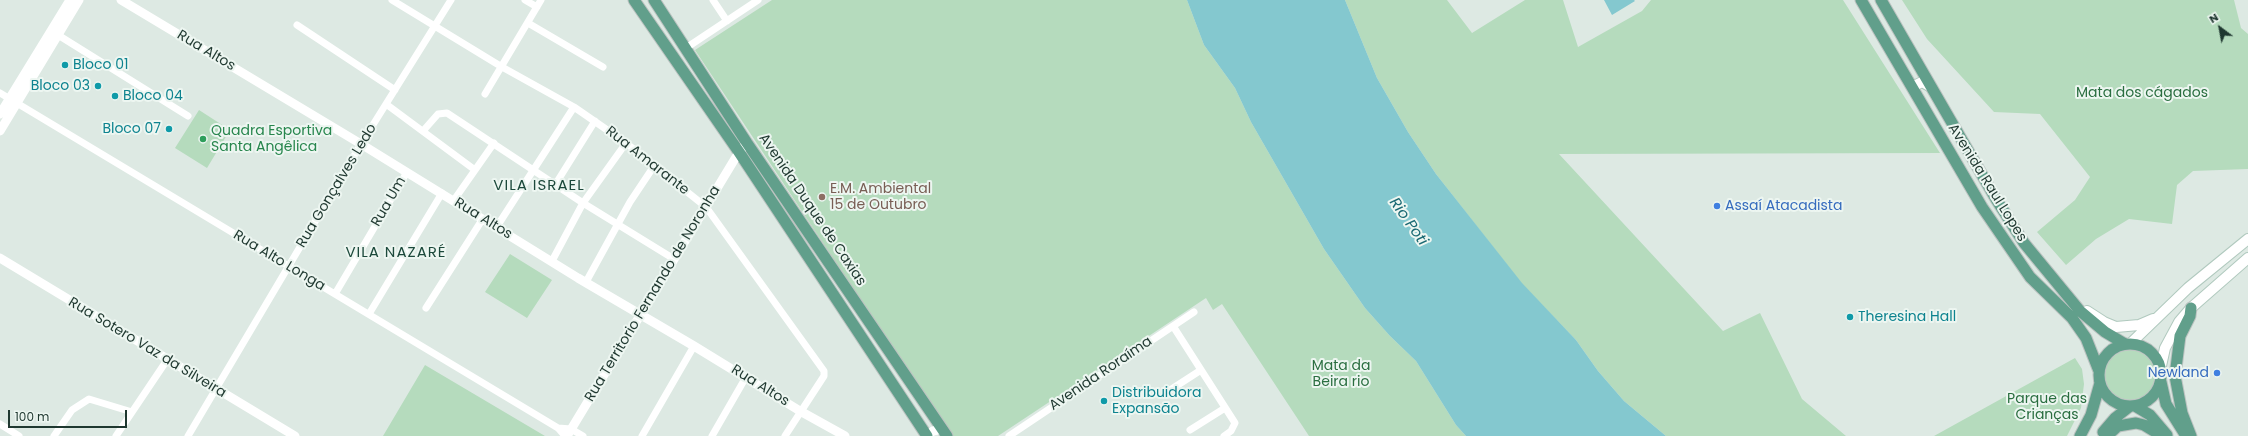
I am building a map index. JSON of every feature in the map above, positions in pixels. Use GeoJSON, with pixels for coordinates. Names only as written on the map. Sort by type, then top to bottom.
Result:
{"type":"FeatureCollection","features":[{"type":"Feature","properties":{"kind":"main road","name":"Avenida Duque de Caxias"},"geometry":{"type":"LineString","coordinates":[[634,0],[739,152],[927,436]]}},
{"type":"Feature","properties":{"kind":"main road","name":"Avenida Duque de Caxias"},"geometry":{"type":"LineString","coordinates":[[654,0],[747,143],[945,433]]}},
{"type":"Feature","properties":{"kind":"main road","name":"Avenida Raul Lopes"},"geometry":{"type":"LineString","coordinates":[[1861,0],[2002,238],[2030,277],[2072,318],[2086,338],[2099,370]]}},
{"type":"Feature","properties":{"kind":"main road","name":"Avenida Raul Lopes"},"geometry":{"type":"LineString","coordinates":[[1881,0],[2009,221],[2042,266],[2094,323],[2128,344]]}},
{"type":"Feature","properties":{"kind":"main road"},"geometry":{"type":"LineString","coordinates":[[1912,87],[1922,82],[1931,87]]}},
{"type":"Feature","properties":{"kind":"main road"},"geometry":{"type":"LineString","coordinates":[[2080,436],[2091,415],[2100,383],[2099,370],[2106,355],[2115,348],[2128,344],[2217,262],[2248,239]]}},
{"type":"Feature","properties":{"kind":"main road"},"geometry":{"type":"LineString","coordinates":[[2186,436],[2166,404],[2161,382],[2160,366],[2165,348],[2173,331],[2191,308],[2248,258]]}},
{"type":"Feature","properties":{"kind":"main road"},"geometry":{"type":"LineString","coordinates":[[2069,297],[2097,318],[2111,326],[2130,326],[2157,318]]}},
{"type":"Feature","properties":{"kind":"main road"},"geometry":{"type":"LineString","coordinates":[[2191,308],[2190,316],[2180,336],[2175,376],[2182,413],[2191,436]]}},
{"type":"Feature","properties":{"kind":"main road"},"geometry":{"type":"LineString","coordinates":[[2128,344],[2150,350],[2160,366]]}},
{"type":"Feature","properties":{"kind":"main road"},"geometry":{"type":"LineString","coordinates":[[2100,436],[2115,418],[2132,406],[2148,401],[2154,396],[2161,382]]}},
{"type":"Feature","properties":{"kind":"main road"},"geometry":{"type":"LineString","coordinates":[[2100,383],[2106,396],[2112,401],[2132,406],[2150,415],[2168,436]]}},
{"type":"Feature","properties":{"kind":"main road"},"geometry":{"type":"LineString","coordinates":[[2107,436],[2118,426],[2136,423],[2144,425],[2162,436]]}},
{"type":"Feature","properties":{"kind":"street"},"geometry":{"type":"LineString","coordinates":[[55,33],[70,0]]}},
{"type":"Feature","properties":{"kind":"street"},"geometry":{"type":"LineString","coordinates":[[0,131],[13,101],[55,33],[79,0]]}},
{"type":"Feature","properties":{"kind":"street","name":"Rua Altos"},"geometry":{"type":"LineString","coordinates":[[121,0],[454,200],[482,220],[746,377],[800,411],[845,436]]}},
{"type":"Feature","properties":{"kind":"street","name":"Rua Amarante"},"geometry":{"type":"LineString","coordinates":[[392,0],[502,67],[574,107],[626,143],[706,207],[824,371],[824,376],[800,411]]}},
{"type":"Feature","properties":{"kind":"street","name":"Rua Gonçalves Ledo"},"geometry":{"type":"LineString","coordinates":[[188,436],[215,388],[361,144],[451,0]]}},
{"type":"Feature","properties":{"kind":"street"},"geometry":{"type":"LineString","coordinates":[[525,0],[536,7]]}},
{"type":"Feature","properties":{"kind":"street"},"geometry":{"type":"LineString","coordinates":[[485,94],[541,0]]}},
{"type":"Feature","properties":{"kind":"street"},"geometry":{"type":"LineString","coordinates":[[713,0],[727,21]]}},
{"type":"Feature","properties":{"kind":"street"},"geometry":{"type":"LineString","coordinates":[[686,48],[758,0]]}},
{"type":"Feature","properties":{"kind":"street"},"geometry":{"type":"LineString","coordinates":[[528,23],[603,67]]}},
{"type":"Feature","properties":{"kind":"street"},"geometry":{"type":"LineString","coordinates":[[297,25],[396,90]]}},
{"type":"Feature","properties":{"kind":"street"},"geometry":{"type":"LineString","coordinates":[[55,33],[188,116]]}},
{"type":"Feature","properties":{"kind":"street","name":"Rua Alto Longa"},"geometry":{"type":"LineString","coordinates":[[0,93],[568,434],[583,436]]}},
{"type":"Feature","properties":{"kind":"street"},"geometry":{"type":"LineString","coordinates":[[0,114],[13,101]]}},
{"type":"Feature","properties":{"kind":"street"},"geometry":{"type":"LineString","coordinates":[[386,104],[475,170]]}},
{"type":"Feature","properties":{"kind":"street"},"geometry":{"type":"LineString","coordinates":[[496,228],[574,107]]}},
{"type":"Feature","properties":{"kind":"street"},"geometry":{"type":"LineString","coordinates":[[423,131],[438,114],[447,113],[494,143],[533,171],[617,225],[674,259]]}},
{"type":"Feature","properties":{"kind":"street"},"geometry":{"type":"LineString","coordinates":[[555,185],[595,121]]}},
{"type":"Feature","properties":{"kind":"street"},"geometry":{"type":"LineString","coordinates":[[454,200],[494,143]]}},
{"type":"Feature","properties":{"kind":"street"},"geometry":{"type":"LineString","coordinates":[[552,261],[583,203],[626,143]]}},
{"type":"Feature","properties":{"kind":"street","name":"Rua Territorio Fernando de Noronha"},"geometry":{"type":"LineString","coordinates":[[568,434],[739,152],[747,143]]}},
{"type":"Feature","properties":{"kind":"street"},"geometry":{"type":"LineString","coordinates":[[586,282],[617,225],[654,166]]}},
{"type":"Feature","properties":{"kind":"street","name":"Rua Um"},"geometry":{"type":"LineString","coordinates":[[335,294],[407,172]]}},
{"type":"Feature","properties":{"kind":"street"},"geometry":{"type":"LineString","coordinates":[[369,314],[442,193]]}},
{"type":"Feature","properties":{"kind":"street"},"geometry":{"type":"LineString","coordinates":[[426,308],[482,220]]}},
{"type":"Feature","properties":{"kind":"street","name":"Rua Sotero Vaz da Silveira"},"geometry":{"type":"LineString","coordinates":[[0,258],[295,436]]}},
{"type":"Feature","properties":{"kind":"street","name":"Avenida Roraíma"},"geometry":{"type":"LineString","coordinates":[[1009,436],[1194,312]]}},
{"type":"Feature","properties":{"kind":"street"},"geometry":{"type":"LineString","coordinates":[[1173,326],[1226,408],[1235,425],[1231,431],[1224,436]]}},
{"type":"Feature","properties":{"kind":"street"},"geometry":{"type":"LineString","coordinates":[[642,436],[694,346]]}},
{"type":"Feature","properties":{"kind":"street"},"geometry":{"type":"LineString","coordinates":[[116,436],[167,360]]}},
{"type":"Feature","properties":{"kind":"street"},"geometry":{"type":"LineString","coordinates":[[1166,392],[1201,370]]}},
{"type":"Feature","properties":{"kind":"street"},"geometry":{"type":"LineString","coordinates":[[712,436],[746,377]]}},
{"type":"Feature","properties":{"kind":"street"},"geometry":{"type":"LineString","coordinates":[[54,436],[72,410],[89,399],[132,412]]}},
{"type":"Feature","properties":{"kind":"street"},"geometry":{"type":"LineString","coordinates":[[1190,430],[1226,408]]}},
{"type":"Feature","properties":{"kind":"street"},"geometry":{"type":"LineString","coordinates":[[785,436],[800,411]]}},
{"type":"Feature","properties":{"kind":"street"},"geometry":{"type":"LineString","coordinates":[[0,424],[19,436]]}},
{"type":"Feature","properties":{"kind":"street"},"geometry":{"type":"LineString","coordinates":[[927,436],[933,431],[945,433]]}},
{"type":"Feature","properties":{"kind":"green space","name":"Mata da Beira rio"},"geometry":{"type":"Polygon","coordinates":[[[772,0],[1187,0],[1204,45],[1235,88],[1251,122],[1324,249],[1365,308],[1390,336],[1416,361],[1456,425],[1466,436],[1309,436],[1222,304],[1213,310],[1206,298],[998,436],[951,436],[695,50],[772,0]]]}},
{"type":"Feature","properties":{"kind":"green space"},"geometry":{"type":"Polygon","coordinates":[[[1345,0],[1447,0],[1472,33],[1525,0],[1563,0],[1578,47],[1642,11],[1651,0],[1843,0],[1940,153],[1559,154],[1723,331],[1760,313],[1802,399],[1846,436],[1666,436],[1624,401],[1598,371],[1576,340],[1522,284],[1436,174],[1408,132],[1377,78],[1345,0]]]}},
{"type":"Feature","properties":{"kind":"green space","name":"Mata dos cágados"},"geometry":{"type":"Polygon","coordinates":[[[1902,0],[2234,0],[2241,28],[2248,34],[2248,169],[2193,171],[2177,185],[2172,224],[2129,219],[2096,239],[2066,265],[2037,232],[2075,200],[2090,177],[2040,114],[1994,112],[1927,39],[1902,0]]]}},
{"type":"Feature","properties":{"kind":"green space","name":"Quadra Esportiva Santa Angêlica"},"geometry":{"type":"Polygon","coordinates":[[[199,110],[230,130],[207,168],[175,148],[199,110]]]}},
{"type":"Feature","properties":{"kind":"green space"},"geometry":{"type":"Polygon","coordinates":[[[510,254],[552,280],[527,318],[485,292],[510,254]]]}},
{"type":"Feature","properties":{"kind":"green space"},"geometry":{"type":"Polygon","coordinates":[[[2130,350],[2140,352],[2148,357],[2153,365],[2155,375],[2153,385],[2148,393],[2140,398],[2130,400],[2120,398],[2112,393],[2107,385],[2105,375],[2107,365],[2112,357],[2120,352],[2130,350]]]}},
{"type":"Feature","properties":{"kind":"green space","name":"Parque das Crianças"},"geometry":{"type":"Polygon","coordinates":[[[2075,358],[2082,369],[2084,384],[2081,408],[2067,436],[1934,436],[2075,358]]]}},
{"type":"Feature","properties":{"kind":"green space"},"geometry":{"type":"Polygon","coordinates":[[[425,365],[545,436],[383,436],[425,365]]]}},
{"type":"Feature","properties":{"kind":"water","name":"Rio Poti"},"geometry":{"type":"Polygon","coordinates":[[[1187,0],[1345,0],[1377,78],[1408,132],[1436,174],[1522,283],[1576,340],[1598,371],[1624,401],[1666,436],[1466,436],[1456,425],[1416,361],[1390,336],[1365,308],[1324,249],[1251,122],[1235,88],[1204,45],[1187,0]]]}},
{"type":"Feature","properties":{"kind":"water"},"geometry":{"type":"Polygon","coordinates":[[[1604,0],[1634,0],[1635,1],[1612,15],[1604,0]]]}},
{"type":"Feature","properties":{"kind":"place","name":"Bloco 01"},"geometry":{"type":"Point","coordinates":[65,65]}},
{"type":"Feature","properties":{"kind":"place","name":"Bloco 03"},"geometry":{"type":"Point","coordinates":[98,86]}},
{"type":"Feature","properties":{"kind":"place","name":"Bloco 04"},"geometry":{"type":"Point","coordinates":[115,96]}},
{"type":"Feature","properties":{"kind":"place","name":"Bloco 07"},"geometry":{"type":"Point","coordinates":[169,129]}},
{"type":"Feature","properties":{"kind":"place","name":"Quadra Esportiva Santa Angêlica"},"geometry":{"type":"Point","coordinates":[203,139]}},
{"type":"Feature","properties":{"kind":"place","name":"E.M. Ambiental 15 de Outubro"},"geometry":{"type":"Point","coordinates":[822,197]}},
{"type":"Feature","properties":{"kind":"place","name":"Assaí Atacadista"},"geometry":{"type":"Point","coordinates":[1717,206]}},
{"type":"Feature","properties":{"kind":"place","name":"Theresina Hall"},"geometry":{"type":"Point","coordinates":[1850,317]}},
{"type":"Feature","properties":{"kind":"place","name":"Newland"},"geometry":{"type":"Point","coordinates":[2217,373]}},
{"type":"Feature","properties":{"kind":"place","name":"Distribuidora Expansão"},"geometry":{"type":"Point","coordinates":[1104,401]}},
{"type":"Feature","properties":{"kind":"district","name":"VILA ISRAEL"},"geometry":{"type":"Point","coordinates":[539,186]}},
{"type":"Feature","properties":{"kind":"district","name":"VILA NAZARÉ"},"geometry":{"type":"Point","coordinates":[396,253]}}]}
